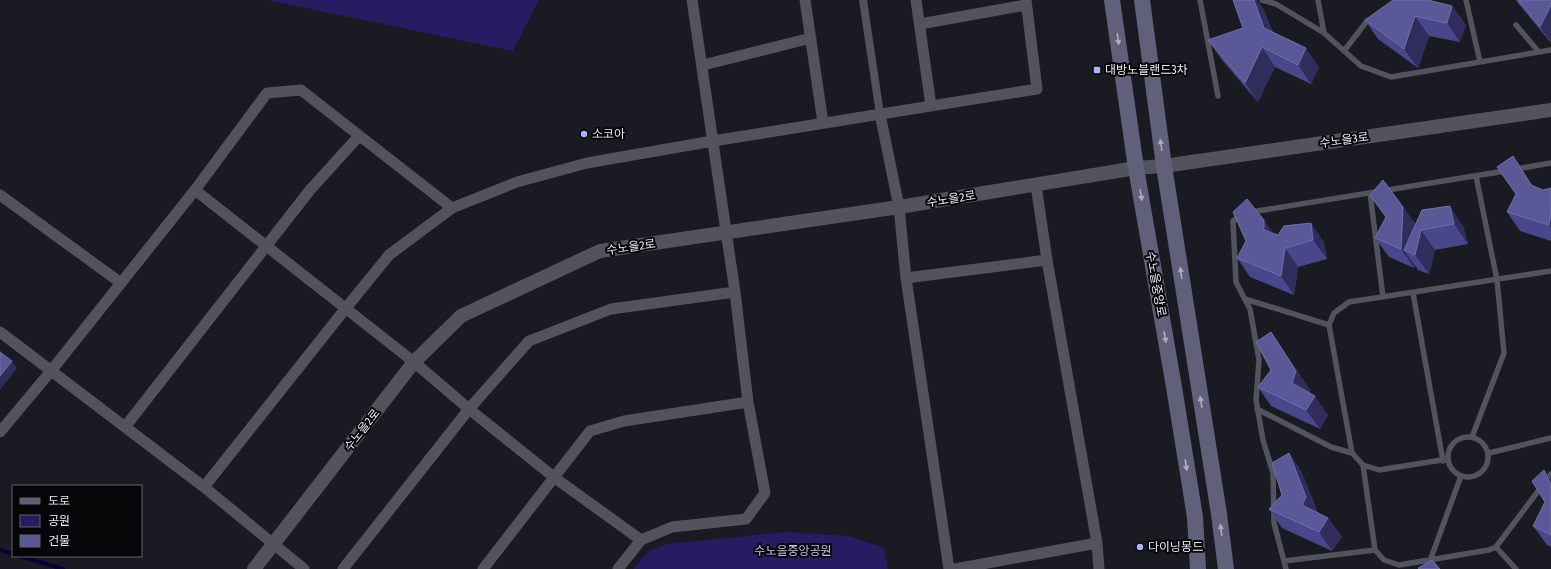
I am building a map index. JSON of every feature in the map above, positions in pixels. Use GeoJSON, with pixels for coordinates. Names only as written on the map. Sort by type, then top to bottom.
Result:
{"type":"FeatureCollection","features":[{"type":"Feature","properties":{"kind":"main road","name":"수노을중앙로"},"geometry":{"type":"LineString","coordinates":[[1112,0],[1136,168],[1174,387],[1194,517],[1198,569]]}},
{"type":"Feature","properties":{"kind":"main road"},"geometry":{"type":"LineString","coordinates":[[1142,0],[1164,166],[1226,569]]}},
{"type":"Feature","properties":{"kind":"street"},"geometry":{"type":"LineString","coordinates":[[618,569],[641,540],[672,527],[746,519],[765,493],[748,402],[735,292],[703,65],[692,0]]}},
{"type":"Feature","properties":{"kind":"street"},"geometry":{"type":"LineString","coordinates":[[805,0],[823,123]]}},
{"type":"Feature","properties":{"kind":"street"},"geometry":{"type":"LineString","coordinates":[[863,0],[880,114],[899,207],[906,278],[949,569]]}},
{"type":"Feature","properties":{"kind":"street"},"geometry":{"type":"LineString","coordinates":[[916,0],[931,106]]}},
{"type":"Feature","properties":{"kind":"street"},"geometry":{"type":"LineString","coordinates":[[204,487],[389,255],[452,208],[517,182],[588,164],[713,141],[1037,89],[1026,2],[920,24]]}},
{"type":"Feature","properties":{"kind":"street"},"geometry":{"type":"LineString","coordinates":[[703,65],[811,38]]}},
{"type":"Feature","properties":{"kind":"street"},"geometry":{"type":"LineString","coordinates":[[0,432],[51,371],[195,190],[266,93],[301,90],[452,208]]}},
{"type":"Feature","properties":{"kind":"street","name":"수노을3로"},"geometry":{"type":"LineString","coordinates":[[1136,168],[1164,166],[1551,110]]}},
{"type":"Feature","properties":{"kind":"street"},"geometry":{"type":"LineString","coordinates":[[125,427],[310,190],[359,136]]}},
{"type":"Feature","properties":{"kind":"street","name":"수노을2로"},"geometry":{"type":"LineString","coordinates":[[254,569],[414,362],[461,316],[600,251],[899,207],[1136,168]]}},
{"type":"Feature","properties":{"kind":"street"},"geometry":{"type":"LineString","coordinates":[[1036,185],[1047,260],[1097,543],[1099,569]]}},
{"type":"Feature","properties":{"kind":"street"},"geometry":{"type":"LineString","coordinates":[[195,190],[414,362],[469,409],[555,478],[641,540]]}},
{"type":"Feature","properties":{"kind":"street"},"geometry":{"type":"LineString","coordinates":[[0,195],[121,283]]}},
{"type":"Feature","properties":{"kind":"street"},"geometry":{"type":"LineString","coordinates":[[906,278],[1047,260]]}},
{"type":"Feature","properties":{"kind":"street"},"geometry":{"type":"LineString","coordinates":[[343,569],[469,409],[529,341],[611,309],[735,292]]}},
{"type":"Feature","properties":{"kind":"street"},"geometry":{"type":"LineString","coordinates":[[0,332],[204,487],[304,569]]}},
{"type":"Feature","properties":{"kind":"street"},"geometry":{"type":"LineString","coordinates":[[483,569],[590,431],[624,421],[748,402]]}},
{"type":"Feature","properties":{"kind":"street"},"geometry":{"type":"LineString","coordinates":[[955,569],[1097,543]]}},
{"type":"Feature","properties":{"kind":"lane"},"geometry":{"type":"LineString","coordinates":[[1200,0],[1218,96]]}},
{"type":"Feature","properties":{"kind":"lane"},"geometry":{"type":"LineString","coordinates":[[1262,0],[1276,4],[1324,33],[1361,66],[1391,77],[1551,50]]}},
{"type":"Feature","properties":{"kind":"lane"},"geometry":{"type":"LineString","coordinates":[[1318,0],[1324,33]]}},
{"type":"Feature","properties":{"kind":"lane"},"geometry":{"type":"LineString","coordinates":[[1466,0],[1480,62]]}},
{"type":"Feature","properties":{"kind":"lane"},"geometry":{"type":"LineString","coordinates":[[1344,51],[1367,21]]}},
{"type":"Feature","properties":{"kind":"lane"},"geometry":{"type":"LineString","coordinates":[[1516,25],[1539,52]]}},
{"type":"Feature","properties":{"kind":"lane"},"geometry":{"type":"LineString","coordinates":[[1286,569],[1274,523],[1273,473],[1263,440],[1257,409],[1256,400],[1259,360],[1250,310],[1236,282],[1232,221],[1244,214],[1551,163]]}},
{"type":"Feature","properties":{"kind":"lane"},"geometry":{"type":"LineString","coordinates":[[1472,437],[1504,353],[1497,280],[1476,176]]}},
{"type":"Feature","properties":{"kind":"lane"},"geometry":{"type":"LineString","coordinates":[[1370,193],[1383,297]]}},
{"type":"Feature","properties":{"kind":"lane"},"geometry":{"type":"LineString","coordinates":[[1352,453],[1329,325],[1334,313],[1349,302],[1551,271]]}},
{"type":"Feature","properties":{"kind":"lane"},"geometry":{"type":"LineString","coordinates":[[1413,293],[1445,460],[1452,470],[1461,476],[1470,477],[1483,472],[1489,460],[1489,453],[1482,441],[1472,437],[1463,437],[1452,444],[1445,460]]}},
{"type":"Feature","properties":{"kind":"lane"},"geometry":{"type":"LineString","coordinates":[[1245,299],[1329,325]]}},
{"type":"Feature","properties":{"kind":"lane"},"geometry":{"type":"LineString","coordinates":[[1257,409],[1331,447],[1352,453],[1363,465],[1379,470],[1445,460]]}},
{"type":"Feature","properties":{"kind":"lane"},"geometry":{"type":"LineString","coordinates":[[1489,453],[1551,438]]}},
{"type":"Feature","properties":{"kind":"lane"},"geometry":{"type":"LineString","coordinates":[[1363,465],[1376,550],[1384,560],[1399,565],[1489,550],[1496,547],[1551,474]]}},
{"type":"Feature","properties":{"kind":"lane"},"geometry":{"type":"LineString","coordinates":[[1427,569],[1461,476]]}},
{"type":"Feature","properties":{"kind":"lane"},"geometry":{"type":"LineString","coordinates":[[1496,547],[1516,569]]}},
{"type":"Feature","properties":{"kind":"lane"},"geometry":{"type":"LineString","coordinates":[[1284,561],[1376,550]]}},
{"type":"Feature","properties":{"kind":"green space"},"geometry":{"type":"Polygon","coordinates":[[[267,0],[539,0],[513,51],[267,0]]]}},
{"type":"Feature","properties":{"kind":"green space","name":"수노을중앙공원"},"geometry":{"type":"Polygon","coordinates":[[[785,532],[849,536],[884,548],[888,569],[633,569],[649,551],[667,544],[785,532]]]}},
{"type":"Feature","properties":{"kind":"building"},"geometry":{"type":"Polygon","coordinates":[[[1233,0],[1254,0],[1264,28],[1306,48],[1298,65],[1262,47],[1245,83],[1208,40],[1243,28],[1233,0]]]}},
{"type":"Feature","properties":{"kind":"building"},"geometry":{"type":"Polygon","coordinates":[[[1393,0],[1428,0],[1452,6],[1447,23],[1415,16],[1404,49],[1365,20],[1393,0]]]}},
{"type":"Feature","properties":{"kind":"building"},"geometry":{"type":"Polygon","coordinates":[[[1518,0],[1551,0],[1551,5],[1540,27],[1518,0]]]}},
{"type":"Feature","properties":{"kind":"building"},"geometry":{"type":"Polygon","coordinates":[[[1513,156],[1531,185],[1543,190],[1551,188],[1551,213],[1549,225],[1507,212],[1516,194],[1497,167],[1513,156]]]}},
{"type":"Feature","properties":{"kind":"building"},"geometry":{"type":"Polygon","coordinates":[[[1383,180],[1403,207],[1401,249],[1375,238],[1386,217],[1370,195],[1383,180]]]}},
{"type":"Feature","properties":{"kind":"building"},"geometry":{"type":"Polygon","coordinates":[[[1247,199],[1264,220],[1264,230],[1278,235],[1284,226],[1311,223],[1313,240],[1285,248],[1281,276],[1237,258],[1246,241],[1233,212],[1247,199]]]}},
{"type":"Feature","properties":{"kind":"building"},"geometry":{"type":"Polygon","coordinates":[[[1450,206],[1454,224],[1421,230],[1415,255],[1404,250],[1422,210],[1450,206]]]}},
{"type":"Feature","properties":{"kind":"building"},"geometry":{"type":"Polygon","coordinates":[[[1271,332],[1296,371],[1292,383],[1315,396],[1306,410],[1258,387],[1271,370],[1256,342],[1271,332]]]}},
{"type":"Feature","properties":{"kind":"building"},"geometry":{"type":"Polygon","coordinates":[[[0,352],[12,361],[0,376],[0,352]]]}},
{"type":"Feature","properties":{"kind":"building"},"geometry":{"type":"Polygon","coordinates":[[[1289,453],[1306,497],[1302,505],[1328,518],[1319,532],[1269,509],[1282,495],[1272,463],[1289,453]]]}},
{"type":"Feature","properties":{"kind":"building"},"geometry":{"type":"Polygon","coordinates":[[[1544,470],[1551,485],[1551,535],[1533,526],[1545,502],[1532,481],[1544,470]]]}},
{"type":"Feature","properties":{"kind":"building"},"geometry":{"type":"Polygon","coordinates":[[[1432,560],[1440,569],[1418,568],[1432,560]]]}},
{"type":"Feature","properties":{"kind":"waterway"},"geometry":{"type":"LineString","coordinates":[[0,550],[12,554]]}},
{"type":"Feature","properties":{"kind":"waterway"},"geometry":{"type":"LineString","coordinates":[[23,557],[63,569]]}},
{"type":"Feature","properties":{"kind":"place","name":"대방노블랜드3차"},"geometry":{"type":"Point","coordinates":[1097,70]}},
{"type":"Feature","properties":{"kind":"place","name":"소코아"},"geometry":{"type":"Point","coordinates":[584,134]}},
{"type":"Feature","properties":{"kind":"place","name":"다이닝몽드"},"geometry":{"type":"Point","coordinates":[1140,547]}}]}
